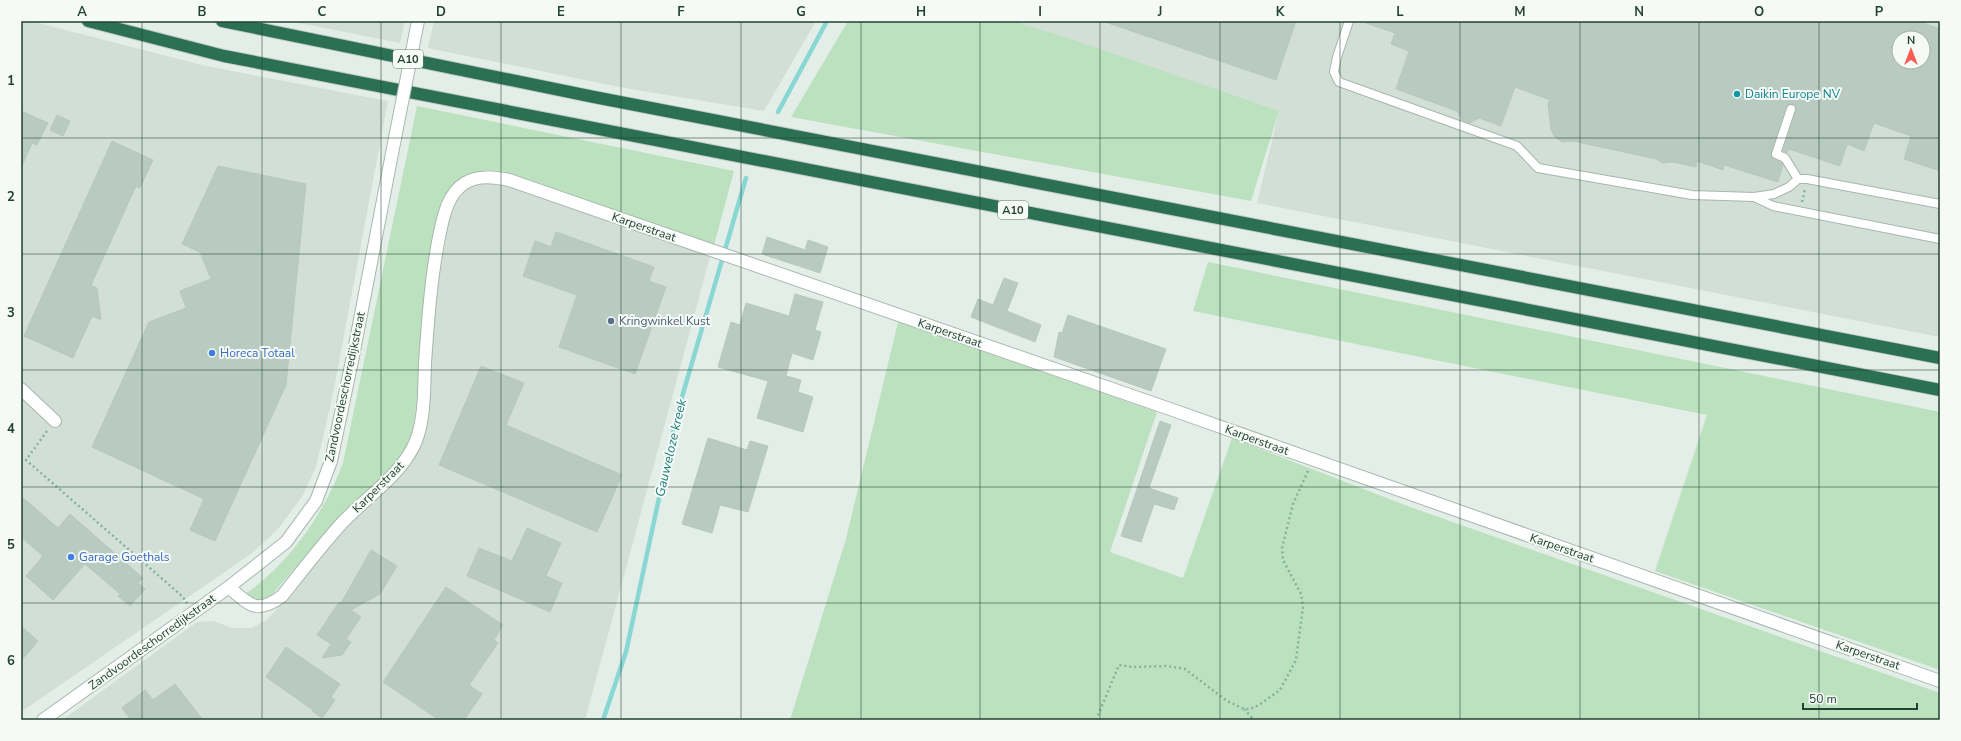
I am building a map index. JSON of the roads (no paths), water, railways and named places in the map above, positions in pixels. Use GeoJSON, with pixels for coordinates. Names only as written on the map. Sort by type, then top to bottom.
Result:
{"type":"FeatureCollection","features":[{"type":"Feature","properties":{"kind":"highway","name":"A10"},"geometry":{"type":"LineString","coordinates":[[88,21],[224,56],[1940,390]]}},
{"type":"Feature","properties":{"kind":"highway","name":"A10"},"geometry":{"type":"LineString","coordinates":[[222,21],[594,97],[1940,358]]}},
{"type":"Feature","properties":{"kind":"street","name":"Zandvoordeschorredijkstraat"},"geometry":{"type":"LineString","coordinates":[[43,720],[229,587],[286,542],[316,501],[331,461],[353,356],[418,21]]}},
{"type":"Feature","properties":{"kind":"street","name":"Karperstraat"},"geometry":{"type":"LineString","coordinates":[[229,587],[249,605],[261,607],[271,604],[282,596],[342,523],[398,469],[409,455],[416,439],[422,407],[433,271],[444,215],[450,199],[464,184],[486,177],[509,180],[1314,460],[1940,681]]}},
{"type":"Feature","properties":{"kind":"street"},"geometry":{"type":"LineString","coordinates":[[21,389],[55,421]]}},
{"type":"Feature","properties":{"kind":"lane"},"geometry":{"type":"LineString","coordinates":[[1349,21],[1337,57],[1334,72],[1339,82],[1517,146],[1538,168],[1692,195],[1754,197],[1774,194],[1802,179]]}},
{"type":"Feature","properties":{"kind":"lane"},"geometry":{"type":"LineString","coordinates":[[1791,109],[1776,154],[1785,158],[1802,179],[1940,204]]}},
{"type":"Feature","properties":{"kind":"lane"},"geometry":{"type":"LineString","coordinates":[[1754,197],[1773,206],[1940,239]]}},
{"type":"Feature","properties":{"kind":"waterway","name":"Gauweloze kreek"},"geometry":{"type":"LineString","coordinates":[[778,112],[827,21]]}},
{"type":"Feature","properties":{"kind":"waterway","name":"Gauweloze kreek"},"geometry":{"type":"LineString","coordinates":[[603,720],[626,652],[677,414],[746,178]]}},
{"type":"Feature","properties":{"kind":"place","name":"Daikin Europe NV"},"geometry":{"type":"Point","coordinates":[1737,94]}},
{"type":"Feature","properties":{"kind":"place","name":"Kringwinkel Kust"},"geometry":{"type":"Point","coordinates":[611,321]}},
{"type":"Feature","properties":{"kind":"place","name":"Horeca Totaal"},"geometry":{"type":"Point","coordinates":[212,353]}},
{"type":"Feature","properties":{"kind":"place","name":"Garage Goethals"},"geometry":{"type":"Point","coordinates":[71,557]}}]}
